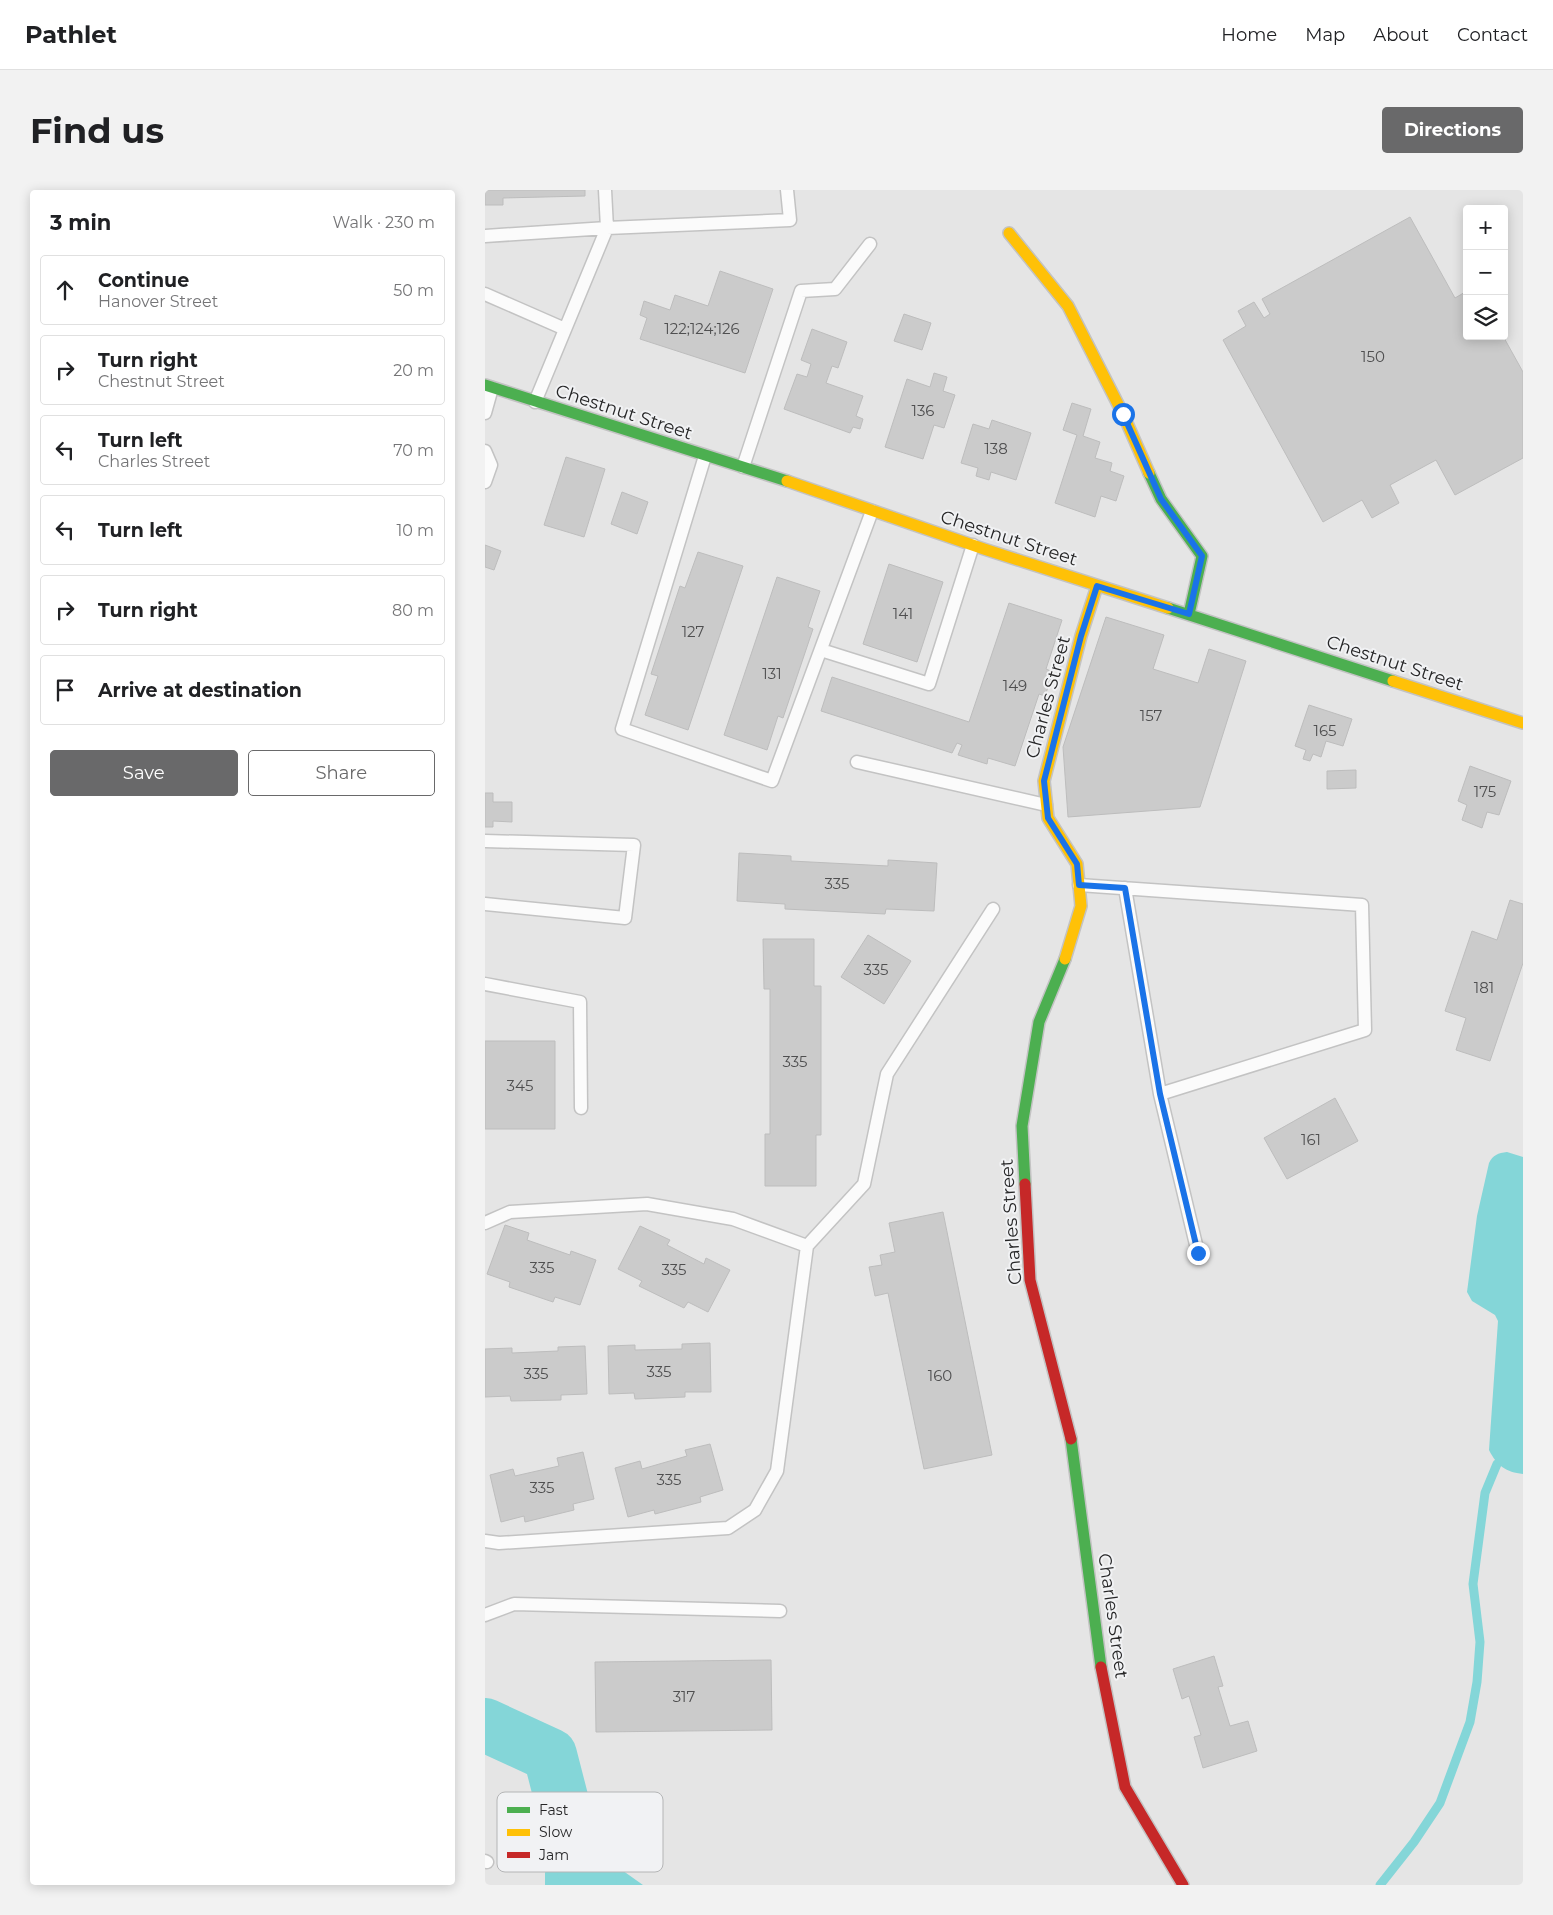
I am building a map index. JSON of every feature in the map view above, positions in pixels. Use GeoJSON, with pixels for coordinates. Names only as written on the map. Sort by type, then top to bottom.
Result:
{"type":"FeatureCollection","features":[{"type":"Feature","properties":{"kind":"street"},"geometry":{"type":"LineString","coordinates":[[1009,233],[1068,306],[1123,414],[1161,499],[1202,556],[1189,614]]}},
{"type":"Feature","properties":{"kind":"street","name":"Chestnut Street"},"geometry":{"type":"LineString","coordinates":[[488,386],[743,468],[1097,586],[1189,614],[1523,723]]}},
{"type":"Feature","properties":{"kind":"street","name":"Charles Street"},"geometry":{"type":"LineString","coordinates":[[1097,586],[1081,636],[1044,781],[1048,818],[1077,864],[1081,906],[1068,952],[1039,1022],[1022,1126],[1030,1280],[1071,1438],[1104,1687],[1125,1787],[1183,1885]]}},
{"type":"Feature","properties":{"kind":"lane"},"geometry":{"type":"LineString","coordinates":[[535,402],[607,228],[605,190]]}},
{"type":"Feature","properties":{"kind":"lane"},"geometry":{"type":"LineString","coordinates":[[485,236],[607,228],[789,220],[787,190]]}},
{"type":"Feature","properties":{"kind":"lane"},"geometry":{"type":"LineString","coordinates":[[743,468],[801,291],[835,289],[870,244]]}},
{"type":"Feature","properties":{"kind":"lane"},"geometry":{"type":"LineString","coordinates":[[485,294],[565,329]]}},
{"type":"Feature","properties":{"kind":"lane"},"geometry":{"type":"LineString","coordinates":[[485,413],[488,386]]}},
{"type":"Feature","properties":{"kind":"lane"},"geometry":{"type":"LineString","coordinates":[[485,451],[491,466],[485,482]]}},
{"type":"Feature","properties":{"kind":"lane"},"geometry":{"type":"LineString","coordinates":[[705,456],[622,729],[772,781],[872,511]]}},
{"type":"Feature","properties":{"kind":"lane"},"geometry":{"type":"LineString","coordinates":[[821,650],[929,684],[973,545]]}},
{"type":"Feature","properties":{"kind":"lane"},"geometry":{"type":"LineString","coordinates":[[857,762],[1046,805]]}},
{"type":"Feature","properties":{"kind":"lane"},"geometry":{"type":"LineString","coordinates":[[485,841],[634,845],[625,918],[485,904]]}},
{"type":"Feature","properties":{"kind":"lane"},"geometry":{"type":"LineString","coordinates":[[1079,885],[1362,905],[1365,1030],[1160,1094]]}},
{"type":"Feature","properties":{"kind":"lane"},"geometry":{"type":"LineString","coordinates":[[1125,888],[1160,1094],[1198,1253]]}},
{"type":"Feature","properties":{"kind":"lane"},"geometry":{"type":"LineString","coordinates":[[485,1540],[499,1543],[728,1528],[755,1510],[777,1471],[807,1246],[864,1184],[887,1074],[993,909]]}},
{"type":"Feature","properties":{"kind":"lane"},"geometry":{"type":"LineString","coordinates":[[485,984],[579,1002],[581,1108]]}},
{"type":"Feature","properties":{"kind":"lane"},"geometry":{"type":"LineString","coordinates":[[485,1223],[510,1212],[647,1204],[733,1219],[807,1246]]}},
{"type":"Feature","properties":{"kind":"lane"},"geometry":{"type":"LineString","coordinates":[[485,1615],[514,1604],[780,1611]]}},
{"type":"Feature","properties":{"kind":"water"},"geometry":{"type":"Polygon","coordinates":[[[1507,1152],[1523,1157],[1523,1474],[1512,1472],[1503,1467],[1495,1460],[1489,1450],[1498,1321],[1495,1315],[1472,1301],[1467,1292],[1477,1216],[1489,1163],[1496,1155],[1507,1152]]]}},
{"type":"Feature","properties":{"kind":"water"},"geometry":{"type":"Polygon","coordinates":[[[625,1872],[643,1885],[545,1885],[545,1873],[625,1872]]]}},
{"type":"Feature","properties":{"kind":"building"},"geometry":{"type":"Polygon","coordinates":[[[485,190],[585,190],[585,196],[503,198],[503,205],[485,205],[485,190]]]}},
{"type":"Feature","properties":{"kind":"building"},"geometry":{"type":"Polygon","coordinates":[[[1410,217],[1455,298],[1463,293],[1463,340],[1505,340],[1523,372],[1523,458],[1455,495],[1436,460],[1390,485],[1399,503],[1372,518],[1362,500],[1323,522],[1223,340],[1246,326],[1238,311],[1254,302],[1264,318],[1270,314],[1262,299],[1410,217]]]}},
{"type":"Feature","properties":{"kind":"building"},"geometry":{"type":"Polygon","coordinates":[[[720,271],[773,289],[745,373],[640,339],[647,318],[640,315],[644,301],[670,310],[675,295],[708,306],[720,271]]]}},
{"type":"Feature","properties":{"kind":"building"},"geometry":{"type":"Polygon","coordinates":[[[904,314],[931,323],[922,350],[894,341],[904,314]]]}},
{"type":"Feature","properties":{"kind":"building"},"geometry":{"type":"Polygon","coordinates":[[[812,329],[847,342],[838,368],[832,366],[826,383],[863,396],[856,416],[863,419],[860,429],[853,427],[850,433],[784,409],[797,374],[807,377],[811,364],[801,360],[812,329]]]}},
{"type":"Feature","properties":{"kind":"building"},"geometry":{"type":"Polygon","coordinates":[[[934,373],[947,377],[943,391],[955,395],[944,428],[934,425],[923,459],[885,447],[907,379],[930,387],[934,373]]]}},
{"type":"Feature","properties":{"kind":"building"},"geometry":{"type":"Polygon","coordinates":[[[1072,403],[1091,409],[1083,436],[1100,442],[1095,458],[1112,463],[1110,471],[1124,476],[1116,501],[1101,496],[1095,517],[1055,503],[1077,435],[1063,430],[1072,403]]]}},
{"type":"Feature","properties":{"kind":"building"},"geometry":{"type":"Polygon","coordinates":[[[992,420],[1031,433],[1016,480],[991,472],[989,480],[976,476],[978,468],[961,463],[973,424],[989,429],[992,420]]]}},
{"type":"Feature","properties":{"kind":"building"},"geometry":{"type":"Polygon","coordinates":[[[566,457],[605,469],[584,537],[544,525],[566,457]]]}},
{"type":"Feature","properties":{"kind":"building"},"geometry":{"type":"Polygon","coordinates":[[[622,492],[648,502],[637,534],[611,524],[622,492]]]}},
{"type":"Feature","properties":{"kind":"building"},"geometry":{"type":"Polygon","coordinates":[[[485,545],[501,551],[494,570],[485,567],[485,545]]]}},
{"type":"Feature","properties":{"kind":"building"},"geometry":{"type":"Polygon","coordinates":[[[698,552],[743,566],[688,730],[645,715],[658,676],[651,674],[680,586],[685,588],[698,552]]]}},
{"type":"Feature","properties":{"kind":"building"},"geometry":{"type":"Polygon","coordinates":[[[889,564],[943,582],[917,662],[863,644],[889,564]]]}},
{"type":"Feature","properties":{"kind":"building"},"geometry":{"type":"Polygon","coordinates":[[[777,577],[820,591],[808,627],[813,629],[783,718],[778,716],[767,750],[724,735],[777,577]]]}},
{"type":"Feature","properties":{"kind":"building"},"geometry":{"type":"Polygon","coordinates":[[[1009,603],[1062,620],[1046,669],[1053,672],[1045,696],[1039,694],[1015,766],[988,758],[987,764],[958,755],[962,745],[957,743],[952,753],[821,711],[832,677],[969,722],[1009,603]]]}},
{"type":"Feature","properties":{"kind":"building"},"geometry":{"type":"Polygon","coordinates":[[[1106,617],[1164,635],[1153,669],[1198,683],[1209,649],[1246,661],[1200,807],[1068,817],[1063,747],[1106,617]]]}},
{"type":"Feature","properties":{"kind":"building"},"geometry":{"type":"Polygon","coordinates":[[[1309,705],[1352,719],[1343,746],[1326,741],[1321,757],[1313,754],[1310,761],[1303,759],[1306,750],[1295,746],[1309,705]]]}},
{"type":"Feature","properties":{"kind":"building"},"geometry":{"type":"Polygon","coordinates":[[[1470,766],[1511,781],[1499,815],[1487,812],[1482,828],[1462,820],[1467,805],[1458,801],[1470,766]]]}},
{"type":"Feature","properties":{"kind":"building"},"geometry":{"type":"Polygon","coordinates":[[[1356,770],[1356,788],[1327,789],[1327,771],[1356,770]]]}},
{"type":"Feature","properties":{"kind":"building"},"geometry":{"type":"Polygon","coordinates":[[[485,793],[493,793],[493,802],[512,802],[512,822],[493,821],[493,827],[485,827],[485,793]]]}},
{"type":"Feature","properties":{"kind":"building"},"geometry":{"type":"Polygon","coordinates":[[[739,853],[791,856],[791,861],[888,866],[888,860],[937,863],[934,911],[886,909],[885,914],[785,909],[785,904],[737,901],[739,853]]]}},
{"type":"Feature","properties":{"kind":"building"},"geometry":{"type":"Polygon","coordinates":[[[1510,900],[1523,904],[1523,963],[1490,1061],[1456,1050],[1466,1018],[1445,1011],[1472,931],[1497,940],[1510,900]]]}},
{"type":"Feature","properties":{"kind":"building"},"geometry":{"type":"Polygon","coordinates":[[[868,935],[911,961],[884,1004],[841,977],[868,935]]]}},
{"type":"Feature","properties":{"kind":"building"},"geometry":{"type":"Polygon","coordinates":[[[763,939],[814,939],[814,986],[821,986],[821,1135],[816,1135],[816,1186],[765,1186],[765,1134],[770,1134],[770,989],[764,989],[763,939]]]}},
{"type":"Feature","properties":{"kind":"building"},"geometry":{"type":"Polygon","coordinates":[[[485,1041],[555,1041],[555,1129],[485,1129],[485,1041]]]}},
{"type":"Feature","properties":{"kind":"building"},"geometry":{"type":"Polygon","coordinates":[[[1335,1098],[1358,1141],[1287,1179],[1264,1138],[1335,1098]]]}},
{"type":"Feature","properties":{"kind":"building"},"geometry":{"type":"Polygon","coordinates":[[[943,1212],[992,1455],[924,1469],[888,1293],[875,1296],[869,1267],[882,1265],[880,1255],[895,1252],[889,1223],[943,1212]]]}},
{"type":"Feature","properties":{"kind":"building"},"geometry":{"type":"Polygon","coordinates":[[[505,1225],[529,1233],[527,1240],[570,1255],[571,1251],[596,1260],[580,1305],[555,1297],[553,1302],[509,1287],[510,1282],[487,1274],[505,1225]]]}},
{"type":"Feature","properties":{"kind":"building"},"geometry":{"type":"Polygon","coordinates":[[[640,1226],[670,1240],[667,1245],[704,1264],[706,1258],[730,1270],[708,1312],[688,1302],[684,1308],[639,1286],[642,1281],[618,1269],[640,1226]]]}},
{"type":"Feature","properties":{"kind":"building"},"geometry":{"type":"Polygon","coordinates":[[[710,1343],[711,1392],[685,1392],[685,1397],[635,1399],[634,1393],[609,1394],[608,1346],[635,1345],[635,1350],[682,1349],[682,1344],[710,1343]]]}},
{"type":"Feature","properties":{"kind":"building"},"geometry":{"type":"Polygon","coordinates":[[[585,1346],[587,1394],[561,1395],[561,1400],[511,1401],[510,1396],[485,1397],[485,1349],[512,1348],[512,1353],[558,1351],[558,1347],[585,1346]]]}},
{"type":"Feature","properties":{"kind":"building"},"geometry":{"type":"Polygon","coordinates":[[[710,1444],[723,1490],[700,1497],[701,1502],[655,1514],[654,1510],[628,1517],[615,1468],[640,1461],[642,1469],[687,1456],[685,1450],[710,1444]]]}},
{"type":"Feature","properties":{"kind":"building"},"geometry":{"type":"Polygon","coordinates":[[[583,1452],[594,1499],[573,1504],[574,1510],[525,1522],[524,1516],[501,1522],[490,1475],[513,1469],[515,1476],[559,1466],[557,1458],[583,1452]]]}},
{"type":"Feature","properties":{"kind":"building"},"geometry":{"type":"Polygon","coordinates":[[[1214,1656],[1223,1686],[1218,1687],[1230,1726],[1248,1721],[1257,1751],[1203,1768],[1194,1737],[1201,1735],[1189,1696],[1182,1699],[1173,1669],[1214,1656]]]}},
{"type":"Feature","properties":{"kind":"building"},"geometry":{"type":"Polygon","coordinates":[[[771,1660],[772,1730],[596,1732],[595,1662],[771,1660]]]}},
{"type":"Feature","properties":{"kind":"waterway"},"geometry":{"type":"LineString","coordinates":[[1380,1885],[1414,1842],[1440,1803],[1470,1722],[1477,1682],[1480,1642],[1473,1584],[1485,1493],[1497,1464]]}},
{"type":"Feature","properties":{"kind":"waterway"},"geometry":{"type":"LineString","coordinates":[[485,1725],[550,1755],[560,1792]]}},
{"type":"Feature","properties":{"kind":"waterway"},"geometry":{"type":"LineString","coordinates":[[585,1872],[590,1885]]}},
{"type":"Feature","properties":{"kind":"traffic: fast"},"geometry":{"type":"LineString","coordinates":[[485,385],[787,481]]}},
{"type":"Feature","properties":{"kind":"traffic: fast"},"geometry":{"type":"LineString","coordinates":[[1149,473],[1161,499],[1202,556],[1189,614]]}},
{"type":"Feature","properties":{"kind":"traffic: fast"},"geometry":{"type":"LineString","coordinates":[[1168,608],[1393,681]]}},
{"type":"Feature","properties":{"kind":"traffic: fast"},"geometry":{"type":"LineString","coordinates":[[1025,1184],[1022,1126],[1039,1022],[1065,959]]}},
{"type":"Feature","properties":{"kind":"traffic: fast"},"geometry":{"type":"LineString","coordinates":[[1071,1439],[1101,1667]]}},
{"type":"Feature","properties":{"kind":"traffic: slow"},"geometry":{"type":"LineString","coordinates":[[1009,233],[1068,306],[1123,414],[1149,473]]}},
{"type":"Feature","properties":{"kind":"traffic: slow"},"geometry":{"type":"LineString","coordinates":[[787,481],[984,549],[1168,608]]}},
{"type":"Feature","properties":{"kind":"traffic: slow"},"geometry":{"type":"LineString","coordinates":[[1065,959],[1081,906],[1077,864],[1048,818],[1044,781],[1081,636],[1097,586]]}},
{"type":"Feature","properties":{"kind":"traffic: slow"},"geometry":{"type":"LineString","coordinates":[[1393,681],[1523,723]]}},
{"type":"Feature","properties":{"kind":"traffic: jam"},"geometry":{"type":"LineString","coordinates":[[1025,1184],[1030,1280],[1071,1439]]}},
{"type":"Feature","properties":{"kind":"traffic: jam"},"geometry":{"type":"LineString","coordinates":[[1101,1667],[1125,1787],[1183,1885]]}},
{"type":"Feature","properties":{"kind":"route"},"geometry":{"type":"LineString","coordinates":[[1123,414],[1161,499],[1202,556],[1189,614],[1097,586],[1081,636],[1044,781],[1048,818],[1077,864],[1079,885],[1125,888],[1160,1094],[1198,1253]]}}]}
